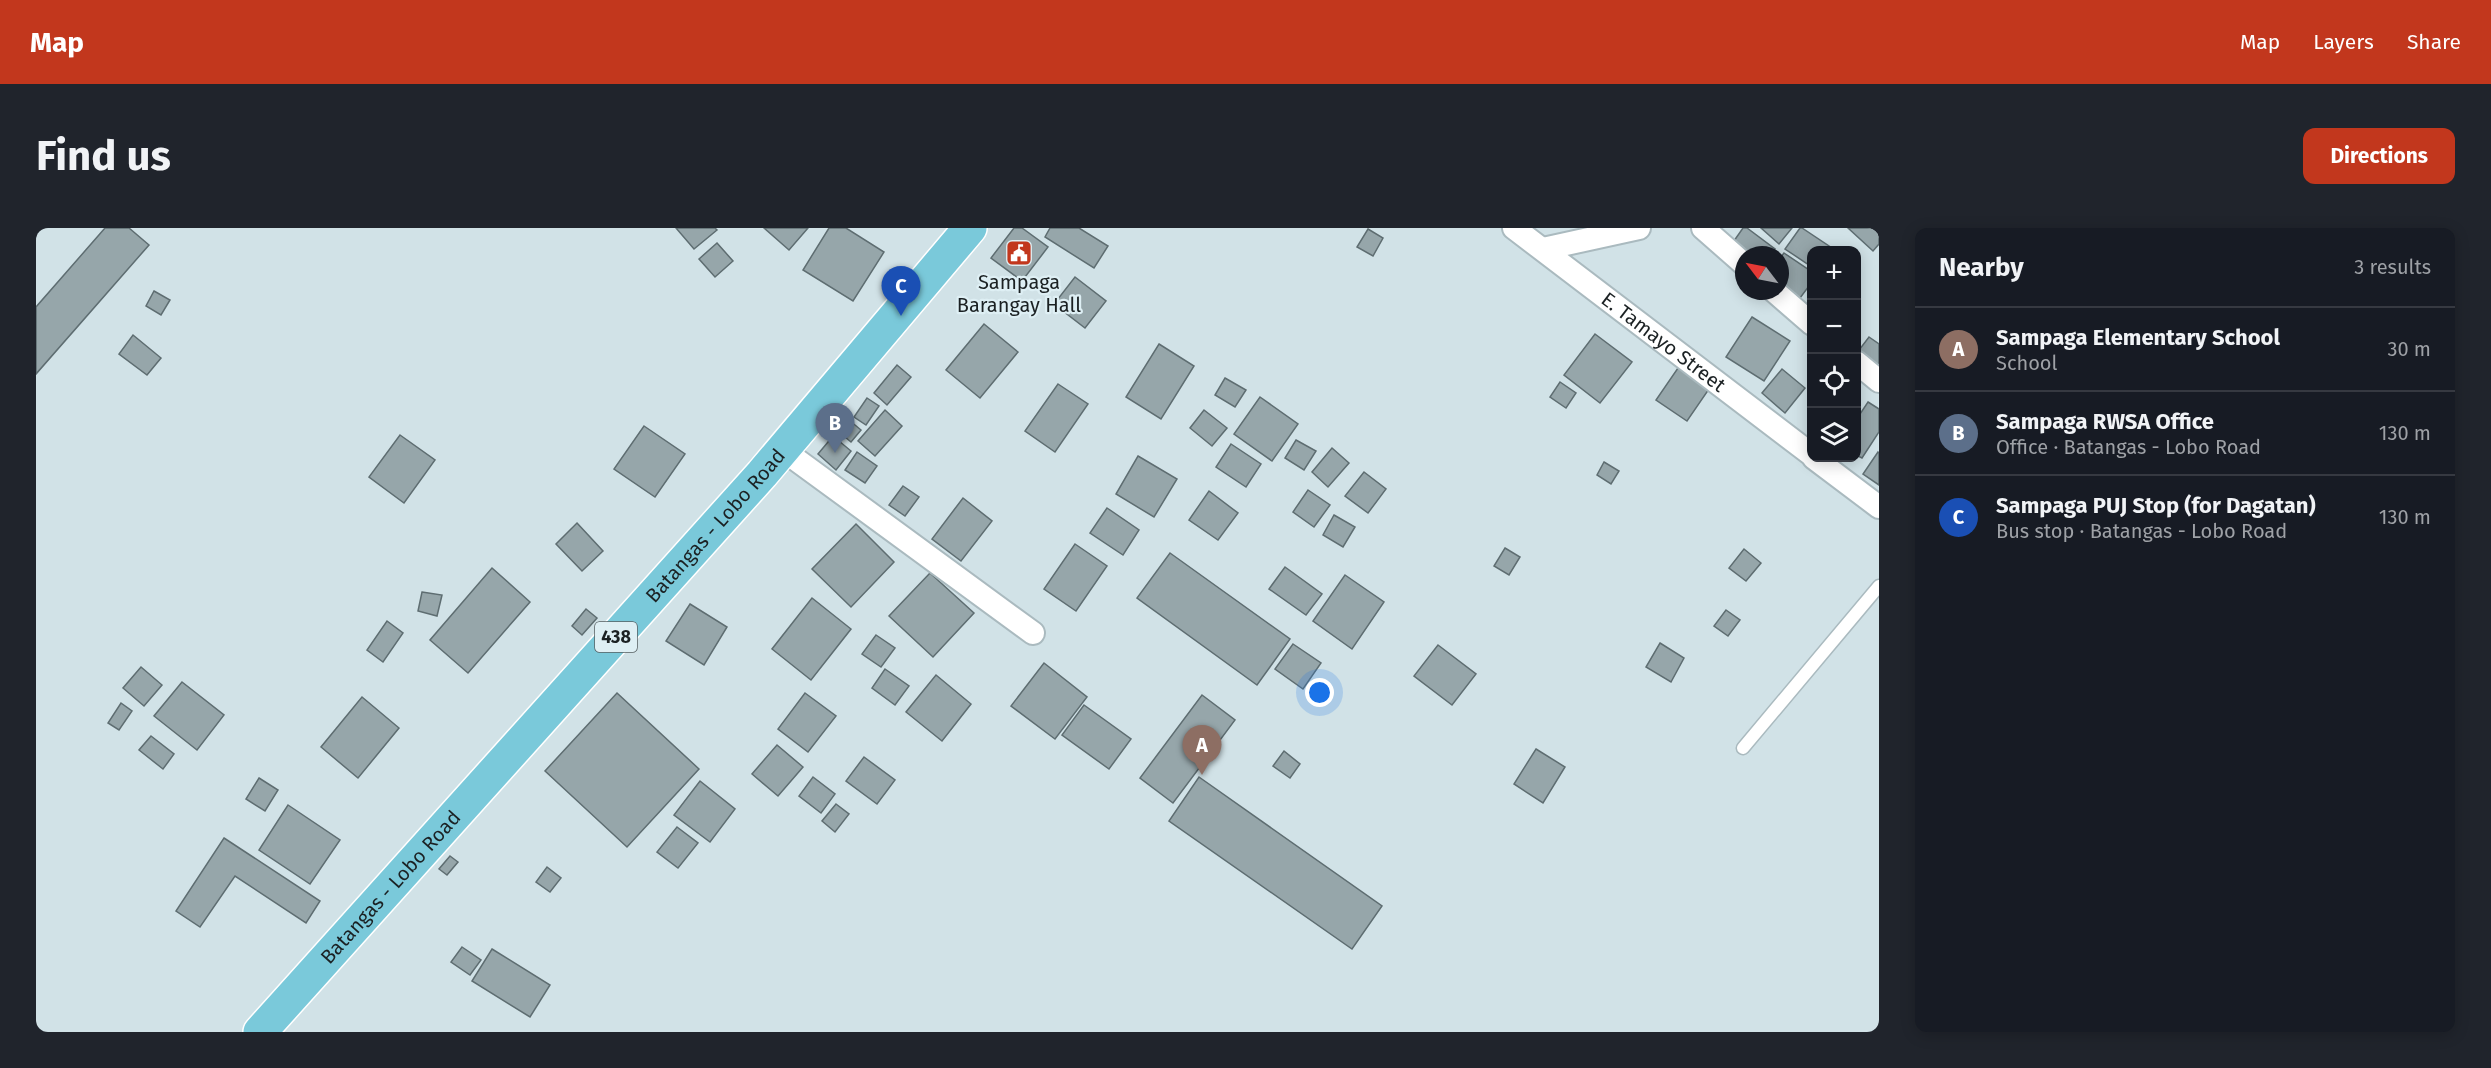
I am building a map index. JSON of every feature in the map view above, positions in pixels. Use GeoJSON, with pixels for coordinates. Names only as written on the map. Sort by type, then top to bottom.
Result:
{"type":"FeatureCollection","features":[{"type":"Feature","properties":{"kind":"main road","name":"Batangas - Lobo Road"},"geometry":{"type":"LineString","coordinates":[[260,1032],[783,450],[970,228]]}},
{"type":"Feature","properties":{"kind":"street","name":"E. Tamayo Street"},"geometry":{"type":"LineString","coordinates":[[1514,228],[1807,451]]}},
{"type":"Feature","properties":{"kind":"street"},"geometry":{"type":"LineString","coordinates":[[1543,249],[1639,228]]}},
{"type":"Feature","properties":{"kind":"street"},"geometry":{"type":"LineString","coordinates":[[1703,228],[1735,256]]}},
{"type":"Feature","properties":{"kind":"street"},"geometry":{"type":"LineString","coordinates":[[1784,300],[1807,320]]}},
{"type":"Feature","properties":{"kind":"street"},"geometry":{"type":"LineString","coordinates":[[1861,365],[1879,381]]}},
{"type":"Feature","properties":{"kind":"street"},"geometry":{"type":"LineString","coordinates":[[783,450],[1033,633]]}},
{"type":"Feature","properties":{"kind":"street","name":"E. Tamayo Street"},"geometry":{"type":"LineString","coordinates":[[1821,462],[1879,507]]}},
{"type":"Feature","properties":{"kind":"lane"},"geometry":{"type":"LineString","coordinates":[[1743,748],[1879,586]]}},
{"type":"Feature","properties":{"kind":"building"},"geometry":{"type":"Polygon","coordinates":[[[105,228],[129,228],[149,245],[36,374],[36,307],[105,228]]]}},
{"type":"Feature","properties":{"kind":"building"},"geometry":{"type":"Polygon","coordinates":[[[676,228],[715,228],[717,230],[694,249],[676,228]]]}},
{"type":"Feature","properties":{"kind":"building"},"geometry":{"type":"Polygon","coordinates":[[[764,228],[808,228],[789,250],[764,228]]]}},
{"type":"Feature","properties":{"kind":"building"},"geometry":{"type":"Polygon","coordinates":[[[829,228],[846,228],[884,252],[853,301],[803,270],[829,228]]]}},
{"type":"Feature","properties":{"kind":"building","name":"Sampaga Barangay Hall"},"geometry":{"type":"Polygon","coordinates":[[[1014,228],[1022,228],[1048,247],[1022,281],[991,258],[1014,228]]]}},
{"type":"Feature","properties":{"kind":"building"},"geometry":{"type":"Polygon","coordinates":[[[1050,228],[1079,228],[1108,246],[1094,268],[1045,237],[1050,228]]]}},
{"type":"Feature","properties":{"kind":"building"},"geometry":{"type":"Polygon","coordinates":[[[1743,228],[1747,228],[1771,246],[1735,246],[1735,251],[1729,248],[1743,228]]]}},
{"type":"Feature","properties":{"kind":"building"},"geometry":{"type":"Polygon","coordinates":[[[1761,228],[1792,228],[1779,244],[1761,228]]]}},
{"type":"Feature","properties":{"kind":"building"},"geometry":{"type":"Polygon","coordinates":[[[1802,228],[1829,246],[1807,246],[1807,264],[1789,252],[1787,246],[1802,228]]]}},
{"type":"Feature","properties":{"kind":"building"},"geometry":{"type":"Polygon","coordinates":[[[1848,228],[1879,228],[1879,244],[1873,251],[1848,228]]]}},
{"type":"Feature","properties":{"kind":"building"},"geometry":{"type":"Polygon","coordinates":[[[1368,229],[1383,238],[1373,256],[1357,247],[1368,229]]]}},
{"type":"Feature","properties":{"kind":"building"},"geometry":{"type":"Polygon","coordinates":[[[717,243],[733,261],[715,277],[699,259],[717,243]]]}},
{"type":"Feature","properties":{"kind":"building"},"geometry":{"type":"Polygon","coordinates":[[[1789,256],[1807,269],[1807,289],[1797,302],[1789,296],[1789,256]]]}},
{"type":"Feature","properties":{"kind":"building"},"geometry":{"type":"Polygon","coordinates":[[[1075,277],[1106,301],[1085,328],[1054,304],[1075,277]]]}},
{"type":"Feature","properties":{"kind":"building"},"geometry":{"type":"Polygon","coordinates":[[[154,291],[170,300],[161,315],[146,306],[154,291]]]}},
{"type":"Feature","properties":{"kind":"building"},"geometry":{"type":"Polygon","coordinates":[[[1752,317],[1790,341],[1764,381],[1726,357],[1752,317]]]}},
{"type":"Feature","properties":{"kind":"building"},"geometry":{"type":"Polygon","coordinates":[[[984,324],[1018,352],[980,398],[946,370],[984,324]]]}},
{"type":"Feature","properties":{"kind":"building"},"geometry":{"type":"Polygon","coordinates":[[[1595,334],[1632,362],[1600,403],[1564,375],[1595,334]]]}},
{"type":"Feature","properties":{"kind":"building"},"geometry":{"type":"Polygon","coordinates":[[[133,335],[161,358],[147,375],[119,354],[133,335]]]}},
{"type":"Feature","properties":{"kind":"building"},"geometry":{"type":"Polygon","coordinates":[[[1869,337],[1879,344],[1879,368],[1861,357],[1861,347],[1869,337]]]}},
{"type":"Feature","properties":{"kind":"building"},"geometry":{"type":"Polygon","coordinates":[[[1159,344],[1194,366],[1161,419],[1126,397],[1159,344]]]}},
{"type":"Feature","properties":{"kind":"building"},"geometry":{"type":"Polygon","coordinates":[[[897,365],[911,377],[887,405],[874,393],[897,365]]]}},
{"type":"Feature","properties":{"kind":"building"},"geometry":{"type":"Polygon","coordinates":[[[1678,368],[1709,389],[1687,421],[1656,400],[1678,368]]]}},
{"type":"Feature","properties":{"kind":"building"},"geometry":{"type":"Polygon","coordinates":[[[1782,369],[1805,388],[1785,413],[1762,393],[1782,369]]]}},
{"type":"Feature","properties":{"kind":"building"},"geometry":{"type":"Polygon","coordinates":[[[1225,378],[1246,390],[1235,407],[1215,395],[1225,378]]]}},
{"type":"Feature","properties":{"kind":"building"},"geometry":{"type":"Polygon","coordinates":[[[1560,382],[1576,393],[1566,408],[1550,397],[1560,382]]]}},
{"type":"Feature","properties":{"kind":"building"},"geometry":{"type":"Polygon","coordinates":[[[1058,384],[1088,404],[1055,452],[1025,431],[1058,384]]]}},
{"type":"Feature","properties":{"kind":"building"},"geometry":{"type":"Polygon","coordinates":[[[1260,397],[1298,424],[1272,461],[1234,434],[1260,397]]]}},
{"type":"Feature","properties":{"kind":"building"},"geometry":{"type":"Polygon","coordinates":[[[867,398],[879,406],[866,425],[854,417],[867,398]]]}},
{"type":"Feature","properties":{"kind":"building"},"geometry":{"type":"Polygon","coordinates":[[[1868,402],[1879,409],[1879,432],[1862,458],[1861,458],[1861,412],[1868,402]]]}},
{"type":"Feature","properties":{"kind":"building"},"geometry":{"type":"Polygon","coordinates":[[[885,410],[902,426],[875,456],[858,441],[885,410]]]}},
{"type":"Feature","properties":{"kind":"building"},"geometry":{"type":"Polygon","coordinates":[[[1204,410],[1227,428],[1212,446],[1190,428],[1204,410]]]}},
{"type":"Feature","properties":{"kind":"building"},"geometry":{"type":"Polygon","coordinates":[[[849,420],[861,430],[851,442],[839,432],[849,420]]]}},
{"type":"Feature","properties":{"kind":"building"},"geometry":{"type":"Polygon","coordinates":[[[644,426],[685,454],[655,497],[614,469],[644,426]]]}},
{"type":"Feature","properties":{"kind":"building"},"geometry":{"type":"Polygon","coordinates":[[[400,435],[435,460],[404,503],[369,477],[400,435]]]}},
{"type":"Feature","properties":{"kind":"building"},"geometry":{"type":"Polygon","coordinates":[[[833,436],[851,451],[836,470],[818,454],[833,436]]]}},
{"type":"Feature","properties":{"kind":"building"},"geometry":{"type":"Polygon","coordinates":[[[1296,440],[1316,451],[1304,470],[1285,458],[1296,440]]]}},
{"type":"Feature","properties":{"kind":"building"},"geometry":{"type":"Polygon","coordinates":[[[1231,444],[1261,464],[1246,487],[1216,467],[1231,444]]]}},
{"type":"Feature","properties":{"kind":"building"},"geometry":{"type":"Polygon","coordinates":[[[1332,448],[1349,463],[1328,487],[1312,472],[1332,448]]]}},
{"type":"Feature","properties":{"kind":"building"},"geometry":{"type":"Polygon","coordinates":[[[857,452],[877,466],[865,483],[845,470],[857,452]]]}},
{"type":"Feature","properties":{"kind":"building"},"geometry":{"type":"Polygon","coordinates":[[[1879,453],[1879,485],[1863,474],[1879,453]]]}},
{"type":"Feature","properties":{"kind":"building"},"geometry":{"type":"Polygon","coordinates":[[[1138,456],[1177,479],[1154,517],[1116,494],[1138,456]]]}},
{"type":"Feature","properties":{"kind":"building"},"geometry":{"type":"Polygon","coordinates":[[[1604,462],[1619,471],[1611,484],[1597,475],[1604,462]]]}},
{"type":"Feature","properties":{"kind":"building"},"geometry":{"type":"Polygon","coordinates":[[[1364,472],[1386,489],[1368,513],[1345,496],[1364,472]]]}},
{"type":"Feature","properties":{"kind":"building"},"geometry":{"type":"Polygon","coordinates":[[[903,486],[919,497],[905,516],[889,505],[903,486]]]}},
{"type":"Feature","properties":{"kind":"building"},"geometry":{"type":"Polygon","coordinates":[[[1308,490],[1330,505],[1314,527],[1293,512],[1308,490]]]}},
{"type":"Feature","properties":{"kind":"building"},"geometry":{"type":"Polygon","coordinates":[[[1209,491],[1238,513],[1218,540],[1189,520],[1209,491]]]}},
{"type":"Feature","properties":{"kind":"building"},"geometry":{"type":"Polygon","coordinates":[[[963,498],[992,521],[961,561],[932,539],[963,498]]]}},
{"type":"Feature","properties":{"kind":"building"},"geometry":{"type":"Polygon","coordinates":[[[1107,508],[1139,530],[1123,555],[1090,533],[1107,508]]]}},
{"type":"Feature","properties":{"kind":"building"},"geometry":{"type":"Polygon","coordinates":[[[1334,515],[1355,527],[1343,547],[1323,535],[1334,515]]]}},
{"type":"Feature","properties":{"kind":"building"},"geometry":{"type":"Polygon","coordinates":[[[577,523],[603,551],[582,571],[556,544],[577,523]]]}},
{"type":"Feature","properties":{"kind":"building"},"geometry":{"type":"Polygon","coordinates":[[[856,524],[894,562],[851,607],[812,569],[856,524]]]}},
{"type":"Feature","properties":{"kind":"building"},"geometry":{"type":"Polygon","coordinates":[[[1075,544],[1107,566],[1076,611],[1044,589],[1075,544]]]}},
{"type":"Feature","properties":{"kind":"building"},"geometry":{"type":"Polygon","coordinates":[[[1505,548],[1520,557],[1509,575],[1494,566],[1505,548]]]}},
{"type":"Feature","properties":{"kind":"building"},"geometry":{"type":"Polygon","coordinates":[[[1744,549],[1761,563],[1746,581],[1729,568],[1744,549]]]}},
{"type":"Feature","properties":{"kind":"building"},"geometry":{"type":"Polygon","coordinates":[[[1170,553],[1290,639],[1257,685],[1137,598],[1170,553]]]}},
{"type":"Feature","properties":{"kind":"building"},"geometry":{"type":"Polygon","coordinates":[[[1285,567],[1322,594],[1306,615],[1269,589],[1285,567]]]}},
{"type":"Feature","properties":{"kind":"building"},"geometry":{"type":"Polygon","coordinates":[[[492,568],[530,602],[468,673],[430,640],[492,568]]]}},
{"type":"Feature","properties":{"kind":"building"},"geometry":{"type":"Polygon","coordinates":[[[930,573],[974,613],[933,657],[889,616],[930,573]]]}},
{"type":"Feature","properties":{"kind":"building"},"geometry":{"type":"Polygon","coordinates":[[[1345,575],[1384,602],[1352,649],[1313,621],[1345,575]]]}},
{"type":"Feature","properties":{"kind":"building"},"geometry":{"type":"Polygon","coordinates":[[[422,592],[442,595],[437,616],[418,611],[422,592]]]}},
{"type":"Feature","properties":{"kind":"building"},"geometry":{"type":"Polygon","coordinates":[[[812,598],[851,629],[811,680],[772,649],[812,598]]]}},
{"type":"Feature","properties":{"kind":"building"},"geometry":{"type":"Polygon","coordinates":[[[690,604],[727,627],[704,665],[666,641],[690,604]]]}},
{"type":"Feature","properties":{"kind":"building"},"geometry":{"type":"Polygon","coordinates":[[[586,609],[597,618],[582,635],[572,626],[586,609]]]}},
{"type":"Feature","properties":{"kind":"building"},"geometry":{"type":"Polygon","coordinates":[[[1726,610],[1740,620],[1728,636],[1714,626],[1726,610]]]}},
{"type":"Feature","properties":{"kind":"building"},"geometry":{"type":"Polygon","coordinates":[[[387,621],[403,633],[383,662],[367,650],[387,621]]]}},
{"type":"Feature","properties":{"kind":"building"},"geometry":{"type":"Polygon","coordinates":[[[876,635],[895,648],[881,667],[862,654],[876,635]]]}},
{"type":"Feature","properties":{"kind":"building"},"geometry":{"type":"Polygon","coordinates":[[[1660,643],[1684,658],[1671,682],[1646,667],[1660,643]]]}},
{"type":"Feature","properties":{"kind":"building"},"geometry":{"type":"Polygon","coordinates":[[[1293,644],[1321,663],[1303,689],[1275,669],[1293,644]]]}},
{"type":"Feature","properties":{"kind":"building"},"geometry":{"type":"Polygon","coordinates":[[[1438,645],[1476,674],[1452,705],[1414,676],[1438,645]]]}},
{"type":"Feature","properties":{"kind":"building"},"geometry":{"type":"Polygon","coordinates":[[[1044,663],[1087,697],[1055,739],[1011,706],[1044,663]]]}},
{"type":"Feature","properties":{"kind":"building"},"geometry":{"type":"Polygon","coordinates":[[[141,667],[162,685],[144,706],[123,688],[141,667]]]}},
{"type":"Feature","properties":{"kind":"building"},"geometry":{"type":"Polygon","coordinates":[[[885,669],[909,686],[895,705],[872,688],[885,669]]]}},
{"type":"Feature","properties":{"kind":"building"},"geometry":{"type":"Polygon","coordinates":[[[936,675],[971,704],[942,741],[906,712],[936,675]]]}},
{"type":"Feature","properties":{"kind":"building"},"geometry":{"type":"Polygon","coordinates":[[[182,682],[224,715],[197,750],[154,716],[182,682]]]}},
{"type":"Feature","properties":{"kind":"building"},"geometry":{"type":"Polygon","coordinates":[[[617,693],[699,769],[627,847],[545,771],[617,693]]]}},
{"type":"Feature","properties":{"kind":"building"},"geometry":{"type":"Polygon","coordinates":[[[805,693],[836,716],[808,752],[778,729],[805,693]]]}},
{"type":"Feature","properties":{"kind":"building"},"geometry":{"type":"Polygon","coordinates":[[[1202,695],[1235,720],[1173,803],[1140,778],[1202,695]]]}},
{"type":"Feature","properties":{"kind":"building"},"geometry":{"type":"Polygon","coordinates":[[[362,697],[399,728],[358,778],[321,747],[362,697]]]}},
{"type":"Feature","properties":{"kind":"building"},"geometry":{"type":"Polygon","coordinates":[[[121,703],[132,711],[119,730],[108,723],[121,703]]]}},
{"type":"Feature","properties":{"kind":"building"},"geometry":{"type":"Polygon","coordinates":[[[1084,705],[1131,739],[1109,769],[1062,735],[1084,705]]]}},
{"type":"Feature","properties":{"kind":"building"},"geometry":{"type":"Polygon","coordinates":[[[151,736],[174,754],[163,769],[139,750],[151,736]]]}},
{"type":"Feature","properties":{"kind":"building"},"geometry":{"type":"Polygon","coordinates":[[[777,745],[803,767],[778,796],[752,774],[777,745]]]}},
{"type":"Feature","properties":{"kind":"building"},"geometry":{"type":"Polygon","coordinates":[[[1536,749],[1565,767],[1543,803],[1514,784],[1536,749]]]}},
{"type":"Feature","properties":{"kind":"building"},"geometry":{"type":"Polygon","coordinates":[[[1284,751],[1300,764],[1290,778],[1273,766],[1284,751]]]}},
{"type":"Feature","properties":{"kind":"building"},"geometry":{"type":"Polygon","coordinates":[[[864,757],[895,780],[877,804],[846,781],[864,757]]]}},
{"type":"Feature","properties":{"kind":"building"},"geometry":{"type":"Polygon","coordinates":[[[813,777],[835,794],[821,813],[799,796],[813,777]]]}},
{"type":"Feature","properties":{"kind":"building"},"geometry":{"type":"Polygon","coordinates":[[[1199,777],[1382,906],[1352,949],[1169,821],[1199,777]]]}},
{"type":"Feature","properties":{"kind":"building"},"geometry":{"type":"Polygon","coordinates":[[[259,778],[278,790],[265,811],[246,799],[259,778]]]}},
{"type":"Feature","properties":{"kind":"building"},"geometry":{"type":"Polygon","coordinates":[[[700,781],[735,809],[710,842],[674,815],[700,781]]]}},
{"type":"Feature","properties":{"kind":"building"},"geometry":{"type":"Polygon","coordinates":[[[836,804],[849,814],[835,832],[822,821],[836,804]]]}},
{"type":"Feature","properties":{"kind":"building"},"geometry":{"type":"Polygon","coordinates":[[[288,805],[340,840],[310,884],[259,850],[288,805]]]}},
{"type":"Feature","properties":{"kind":"building"},"geometry":{"type":"Polygon","coordinates":[[[677,827],[698,843],[678,868],[657,852],[677,827]]]}},
{"type":"Feature","properties":{"kind":"building"},"geometry":{"type":"Polygon","coordinates":[[[224,838],[320,901],[306,923],[235,876],[200,927],[176,911],[224,838]]]}},
{"type":"Feature","properties":{"kind":"building"},"geometry":{"type":"Polygon","coordinates":[[[450,856],[458,862],[447,875],[439,869],[450,856]]]}},
{"type":"Feature","properties":{"kind":"building"},"geometry":{"type":"Polygon","coordinates":[[[547,867],[561,878],[550,892],[536,882],[547,867]]]}},
{"type":"Feature","properties":{"kind":"building"},"geometry":{"type":"Polygon","coordinates":[[[462,947],[481,960],[470,975],[451,962],[462,947]]]}},
{"type":"Feature","properties":{"kind":"building"},"geometry":{"type":"Polygon","coordinates":[[[492,949],[550,985],[530,1017],[472,981],[492,949]]]}},
{"type":"Feature","properties":{"kind":"place","name":"Sampaga Barangay Hall"},"geometry":{"type":"Point","coordinates":[1019,253]}},
{"type":"Feature","properties":{"kind":"place","name":"Sampaga PUJ Stop (for Dagatan)"},"geometry":{"type":"Point","coordinates":[901,316]}},
{"type":"Feature","properties":{"kind":"place","name":"Sampaga RWSA Office"},"geometry":{"type":"Point","coordinates":[835,453]}},
{"type":"Feature","properties":{"kind":"place","name":"Sampaga Elementary School"},"geometry":{"type":"Point","coordinates":[1202,775]}}]}
